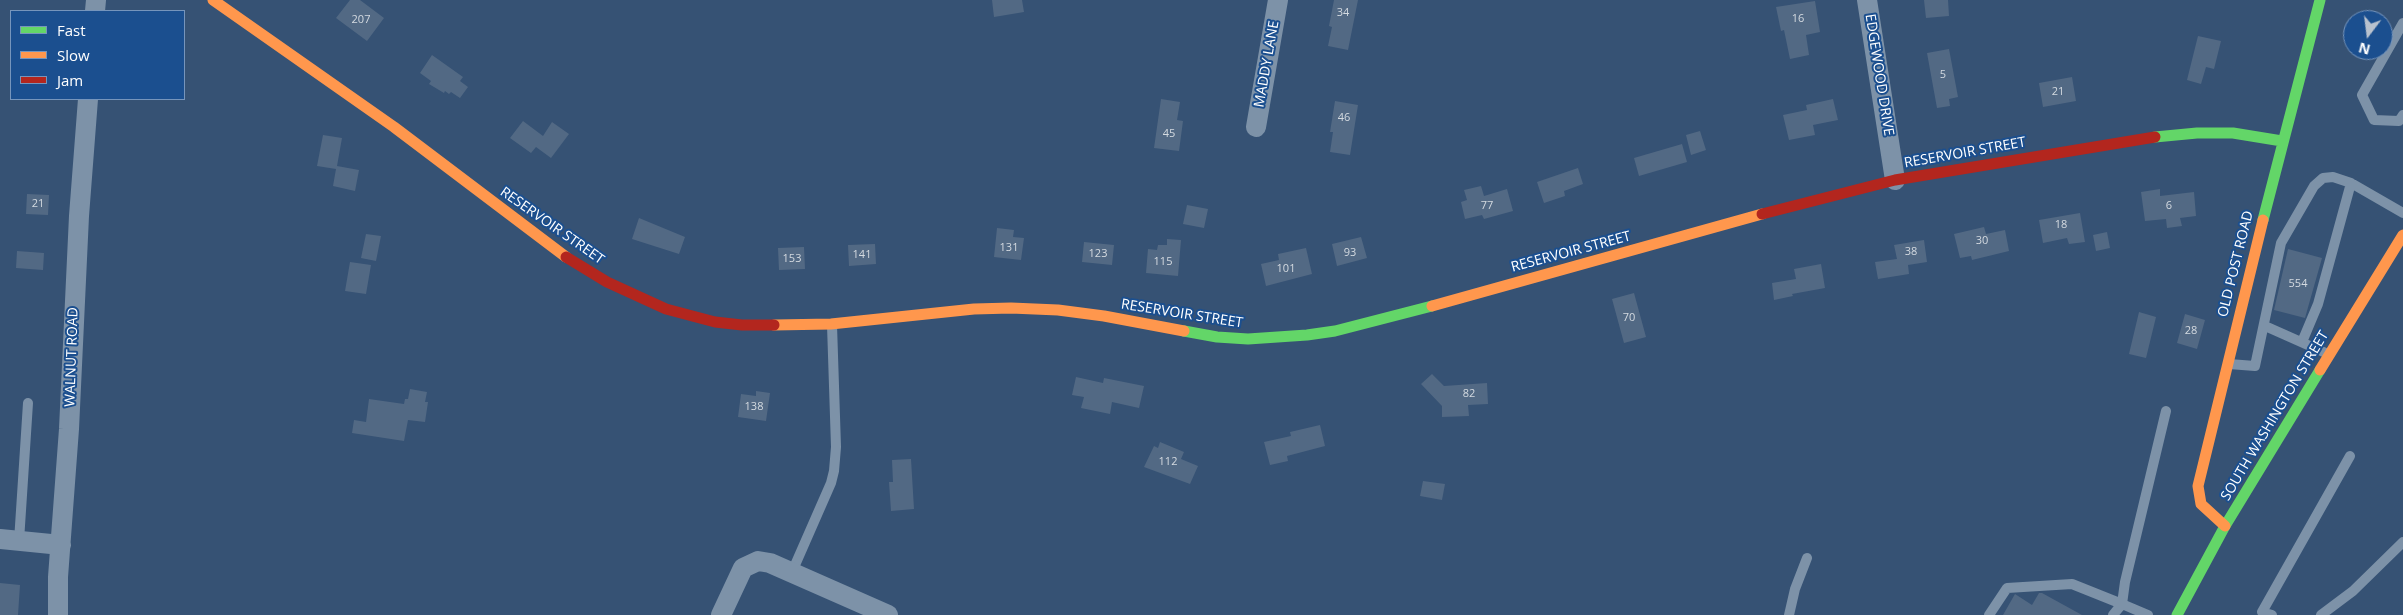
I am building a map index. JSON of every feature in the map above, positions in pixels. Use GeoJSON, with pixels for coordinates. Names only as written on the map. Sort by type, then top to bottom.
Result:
{"type":"FeatureCollection","features":[{"type":"Feature","properties":{"kind":"street","name":"RESERVOIR STREET"},"geometry":{"type":"LineString","coordinates":[[212,0],[394,127],[574,263],[607,282],[666,309],[715,322],[756,326],[832,324],[974,309],[1011,308],[1058,310],[1104,316],[1217,337],[1248,339],[1307,335],[1335,331],[1431,306],[1896,180],[2122,142],[2197,133],[2234,132],[2282,141]]}},
{"type":"Feature","properties":{"kind":"street","name":"MADDY LANE"},"geometry":{"type":"LineString","coordinates":[[1256,127],[1278,0]]}},
{"type":"Feature","properties":{"kind":"street","name":"EDGEWOOD DRIVE"},"geometry":{"type":"LineString","coordinates":[[1867,0],[1896,180]]}},
{"type":"Feature","properties":{"kind":"street","name":"OLD POST ROAD"},"geometry":{"type":"LineString","coordinates":[[2225,526],[2201,504],[2198,486],[2282,141],[2320,0]]}},
{"type":"Feature","properties":{"kind":"street","name":"WALNUT ROAD"},"geometry":{"type":"LineString","coordinates":[[58,615],[61,545],[70,429],[79,216],[88,100]]}},
{"type":"Feature","properties":{"kind":"street","name":"SOUTH WASHINGTON STREET"},"geometry":{"type":"LineString","coordinates":[[2177,615],[2225,526],[2403,235]]}},
{"type":"Feature","properties":{"kind":"street"},"geometry":{"type":"LineString","coordinates":[[9,540],[61,545]]}},
{"type":"Feature","properties":{"kind":"street"},"geometry":{"type":"LineString","coordinates":[[721,615],[739,573],[748,564],[764,561],[792,572],[877,613]]}},
{"type":"Feature","properties":{"kind":"lane"},"geometry":{"type":"LineString","coordinates":[[2403,23],[2362,94],[2374,120],[2400,121],[2403,115]]}},
{"type":"Feature","properties":{"kind":"lane"},"geometry":{"type":"LineString","coordinates":[[2228,364],[2256,366],[2281,243],[2295,214],[2314,186],[2322,178],[2333,177],[2351,183],[2403,213]]}},
{"type":"Feature","properties":{"kind":"lane"},"geometry":{"type":"LineString","coordinates":[[2302,342],[2318,304],[2351,183]]}},
{"type":"Feature","properties":{"kind":"lane"},"geometry":{"type":"LineString","coordinates":[[792,572],[807,540],[834,471],[836,447],[832,324]]}},
{"type":"Feature","properties":{"kind":"lane"},"geometry":{"type":"LineString","coordinates":[[2265,326],[2329,354]]}},
{"type":"Feature","properties":{"kind":"lane"},"geometry":{"type":"LineString","coordinates":[[9,540],[28,403]]}},
{"type":"Feature","properties":{"kind":"lane"},"geometry":{"type":"LineString","coordinates":[[2113,615],[2122,604],[2125,582],[2166,411]]}},
{"type":"Feature","properties":{"kind":"lane"},"geometry":{"type":"LineString","coordinates":[[2264,614],[2350,456]]}},
{"type":"Feature","properties":{"kind":"lane"},"geometry":{"type":"LineString","coordinates":[[2320,615],[2354,591],[2403,542]]}},
{"type":"Feature","properties":{"kind":"lane"},"geometry":{"type":"LineString","coordinates":[[1790,615],[1795,589],[1808,558]]}},
{"type":"Feature","properties":{"kind":"lane"},"geometry":{"type":"LineString","coordinates":[[1989,615],[2007,588],[2072,584],[2148,615]]}},
{"type":"Feature","properties":{"kind":"building"},"geometry":{"type":"Polygon","coordinates":[[[350,0],[360,0],[384,18],[367,41],[336,18],[350,0]]]}},
{"type":"Feature","properties":{"kind":"building"},"geometry":{"type":"Polygon","coordinates":[[[992,0],[1022,0],[1024,12],[994,17],[992,0]]]}},
{"type":"Feature","properties":{"kind":"building"},"geometry":{"type":"Polygon","coordinates":[[[1334,0],[1358,0],[1348,50],[1328,46],[1332,27],[1329,26],[1334,0]]]}},
{"type":"Feature","properties":{"kind":"building"},"geometry":{"type":"Polygon","coordinates":[[[1924,0],[1948,0],[1949,16],[1926,18],[1924,0]]]}},
{"type":"Feature","properties":{"kind":"building"},"geometry":{"type":"Polygon","coordinates":[[[1815,1],[1820,32],[1806,35],[1809,55],[1790,59],[1784,30],[1781,31],[1776,7],[1815,1]]]}},
{"type":"Feature","properties":{"kind":"building"},"geometry":{"type":"Polygon","coordinates":[[[2198,36],[2221,41],[2214,69],[2206,67],[2201,84],[2187,80],[2198,36]]]}},
{"type":"Feature","properties":{"kind":"building"},"geometry":{"type":"Polygon","coordinates":[[[1949,49],[1958,97],[1949,99],[1950,106],[1937,108],[1927,53],[1949,49]]]}},
{"type":"Feature","properties":{"kind":"building"},"geometry":{"type":"Polygon","coordinates":[[[432,55],[463,77],[460,81],[468,87],[460,98],[451,92],[449,94],[445,91],[444,93],[429,84],[431,81],[420,73],[432,55]]]}},
{"type":"Feature","properties":{"kind":"building"},"geometry":{"type":"Polygon","coordinates":[[[2072,77],[2076,101],[2043,107],[2039,83],[2072,77]]]}},
{"type":"Feature","properties":{"kind":"building"},"geometry":{"type":"Polygon","coordinates":[[[1161,99],[1180,102],[1177,120],[1183,121],[1179,151],[1154,148],[1161,99]]]}},
{"type":"Feature","properties":{"kind":"building"},"geometry":{"type":"Polygon","coordinates":[[[1833,99],[1838,120],[1813,125],[1815,135],[1789,140],[1783,115],[1807,110],[1806,105],[1833,99]]]}},
{"type":"Feature","properties":{"kind":"building"},"geometry":{"type":"Polygon","coordinates":[[[1335,101],[1358,105],[1350,155],[1330,152],[1333,132],[1330,132],[1335,101]]]}},
{"type":"Feature","properties":{"kind":"building"},"geometry":{"type":"Polygon","coordinates":[[[523,121],[543,136],[552,122],[569,134],[551,158],[536,147],[531,153],[510,138],[523,121]]]}},
{"type":"Feature","properties":{"kind":"building"},"geometry":{"type":"Polygon","coordinates":[[[1700,131],[1706,150],[1691,155],[1686,135],[1700,131]]]}},
{"type":"Feature","properties":{"kind":"building"},"geometry":{"type":"Polygon","coordinates":[[[323,135],[342,138],[337,166],[359,170],[355,191],[333,186],[336,169],[317,166],[323,135]]]}},
{"type":"Feature","properties":{"kind":"building"},"geometry":{"type":"Polygon","coordinates":[[[1682,144],[1687,162],[1639,176],[1634,158],[1682,144]]]}},
{"type":"Feature","properties":{"kind":"building"},"geometry":{"type":"Polygon","coordinates":[[[1578,168],[1583,184],[1564,191],[1565,196],[1544,203],[1537,182],[1578,168]]]}},
{"type":"Feature","properties":{"kind":"building"},"geometry":{"type":"Polygon","coordinates":[[[1481,186],[1484,196],[1507,189],[1513,211],[1484,219],[1482,215],[1465,219],[1461,202],[1467,200],[1464,190],[1481,186]]]}},
{"type":"Feature","properties":{"kind":"building"},"geometry":{"type":"Polygon","coordinates":[[[2160,189],[2160,196],[2194,192],[2196,216],[2180,218],[2182,226],[2167,228],[2166,219],[2145,221],[2141,192],[2160,189]]]}},
{"type":"Feature","properties":{"kind":"building"},"geometry":{"type":"Polygon","coordinates":[[[27,194],[49,195],[48,215],[26,214],[27,194]]]}},
{"type":"Feature","properties":{"kind":"building"},"geometry":{"type":"Polygon","coordinates":[[[1187,205],[1208,209],[1204,228],[1183,224],[1187,205]]]}},
{"type":"Feature","properties":{"kind":"building"},"geometry":{"type":"Polygon","coordinates":[[[2080,213],[2085,242],[2069,244],[2067,238],[2043,243],[2039,220],[2080,213]]]}},
{"type":"Feature","properties":{"kind":"building"},"geometry":{"type":"Polygon","coordinates":[[[639,218],[685,237],[679,254],[632,239],[639,218]]]}},
{"type":"Feature","properties":{"kind":"building"},"geometry":{"type":"Polygon","coordinates":[[[1984,227],[1986,234],[2005,230],[2009,251],[1972,260],[1971,256],[1960,258],[1954,234],[1984,227]]]}},
{"type":"Feature","properties":{"kind":"building"},"geometry":{"type":"Polygon","coordinates":[[[997,228],[1014,230],[1013,237],[1024,238],[1021,260],[994,257],[997,228]]]}},
{"type":"Feature","properties":{"kind":"building"},"geometry":{"type":"Polygon","coordinates":[[[2107,232],[2110,248],[2096,251],[2093,235],[2107,232]]]}},
{"type":"Feature","properties":{"kind":"building"},"geometry":{"type":"Polygon","coordinates":[[[366,234],[381,236],[376,261],[361,258],[366,234]]]}},
{"type":"Feature","properties":{"kind":"building"},"geometry":{"type":"Polygon","coordinates":[[[1361,237],[1367,258],[1337,266],[1332,244],[1361,237]]]}},
{"type":"Feature","properties":{"kind":"building"},"geometry":{"type":"Polygon","coordinates":[[[1167,239],[1181,240],[1178,276],[1146,273],[1148,249],[1157,250],[1158,245],[1167,245],[1167,239]]]}},
{"type":"Feature","properties":{"kind":"building"},"geometry":{"type":"Polygon","coordinates":[[[1924,240],[1927,262],[1908,265],[1909,274],[1878,279],[1875,262],[1897,259],[1894,245],[1924,240]]]}},
{"type":"Feature","properties":{"kind":"building"},"geometry":{"type":"Polygon","coordinates":[[[1084,242],[1114,245],[1112,265],[1082,262],[1084,242]]]}},
{"type":"Feature","properties":{"kind":"building"},"geometry":{"type":"Polygon","coordinates":[[[875,244],[876,264],[849,266],[848,245],[875,244]]]}},
{"type":"Feature","properties":{"kind":"building"},"geometry":{"type":"Polygon","coordinates":[[[804,247],[805,269],[779,270],[778,248],[804,247]]]}},
{"type":"Feature","properties":{"kind":"building"},"geometry":{"type":"Polygon","coordinates":[[[1306,248],[1312,274],[1266,286],[1261,264],[1279,260],[1278,254],[1306,248]]]}},
{"type":"Feature","properties":{"kind":"building"},"geometry":{"type":"Polygon","coordinates":[[[2288,249],[2322,258],[2305,318],[2274,310],[2288,249]]]}},
{"type":"Feature","properties":{"kind":"building"},"geometry":{"type":"Polygon","coordinates":[[[17,251],[44,253],[43,270],[16,268],[17,251]]]}},
{"type":"Feature","properties":{"kind":"building"},"geometry":{"type":"Polygon","coordinates":[[[350,262],[371,265],[366,294],[345,291],[350,262]]]}},
{"type":"Feature","properties":{"kind":"building"},"geometry":{"type":"Polygon","coordinates":[[[1821,264],[1825,288],[1792,294],[1793,296],[1774,300],[1772,283],[1796,279],[1794,269],[1821,264]]]}},
{"type":"Feature","properties":{"kind":"building"},"geometry":{"type":"Polygon","coordinates":[[[1634,293],[1646,337],[1624,343],[1612,299],[1634,293]]]}},
{"type":"Feature","properties":{"kind":"building"},"geometry":{"type":"Polygon","coordinates":[[[2139,312],[2156,317],[2146,358],[2129,354],[2139,312]]]}},
{"type":"Feature","properties":{"kind":"building"},"geometry":{"type":"Polygon","coordinates":[[[2185,314],[2205,320],[2197,349],[2177,343],[2185,314]]]}},
{"type":"Feature","properties":{"kind":"building"},"geometry":{"type":"Polygon","coordinates":[[[1432,374],[1444,386],[1487,383],[1488,404],[1468,405],[1469,416],[1442,417],[1442,406],[1421,384],[1432,374]]]}},
{"type":"Feature","properties":{"kind":"building"},"geometry":{"type":"Polygon","coordinates":[[[1076,377],[1103,383],[1104,378],[1144,386],[1139,408],[1112,402],[1110,414],[1081,408],[1084,397],[1072,395],[1076,377]]]}},
{"type":"Feature","properties":{"kind":"building"},"geometry":{"type":"Polygon","coordinates":[[[410,389],[427,392],[425,402],[428,402],[425,422],[408,420],[404,441],[352,433],[354,420],[366,422],[369,399],[404,404],[405,399],[408,399],[410,389]]]}},
{"type":"Feature","properties":{"kind":"building"},"geometry":{"type":"Polygon","coordinates":[[[756,391],[770,393],[766,421],[738,417],[741,394],[756,396],[756,391]]]}},
{"type":"Feature","properties":{"kind":"building"},"geometry":{"type":"Polygon","coordinates":[[[1320,425],[1325,446],[1287,456],[1288,461],[1270,465],[1264,442],[1291,436],[1290,432],[1320,425]]]}},
{"type":"Feature","properties":{"kind":"building"},"geometry":{"type":"Polygon","coordinates":[[[1160,442],[1184,452],[1181,459],[1198,466],[1190,484],[1144,467],[1154,446],[1158,448],[1160,442]]]}},
{"type":"Feature","properties":{"kind":"building"},"geometry":{"type":"Polygon","coordinates":[[[911,459],[914,509],[891,511],[889,482],[893,482],[892,460],[911,459]]]}},
{"type":"Feature","properties":{"kind":"building"},"geometry":{"type":"Polygon","coordinates":[[[1423,481],[1445,484],[1442,500],[1420,496],[1423,481]]]}},
{"type":"Feature","properties":{"kind":"building"},"geometry":{"type":"Polygon","coordinates":[[[0,583],[20,585],[18,615],[0,615],[0,583]]]}},
{"type":"Feature","properties":{"kind":"building"},"geometry":{"type":"Polygon","coordinates":[[[2039,593],[2082,615],[2003,615],[2015,594],[2032,605],[2039,593]]]}},
{"type":"Feature","properties":{"kind":"traffic: fast"},"geometry":{"type":"LineString","coordinates":[[2263,220],[2320,0]]}},
{"type":"Feature","properties":{"kind":"traffic: fast"},"geometry":{"type":"LineString","coordinates":[[2155,137],[2197,133],[2233,133],[2282,141]]}},
{"type":"Feature","properties":{"kind":"traffic: fast"},"geometry":{"type":"LineString","coordinates":[[1184,331],[1217,337],[1248,339],[1307,335],[1335,331],[1432,306]]}},
{"type":"Feature","properties":{"kind":"traffic: fast"},"geometry":{"type":"LineString","coordinates":[[2177,615],[2225,526],[2320,370]]}},
{"type":"Feature","properties":{"kind":"traffic: slow"},"geometry":{"type":"LineString","coordinates":[[213,0],[394,127],[566,257]]}},
{"type":"Feature","properties":{"kind":"traffic: slow"},"geometry":{"type":"LineString","coordinates":[[1432,306],[1762,214]]}},
{"type":"Feature","properties":{"kind":"traffic: slow"},"geometry":{"type":"LineString","coordinates":[[2225,526],[2201,504],[2198,486],[2263,220]]}},
{"type":"Feature","properties":{"kind":"traffic: slow"},"geometry":{"type":"LineString","coordinates":[[2320,370],[2403,235]]}},
{"type":"Feature","properties":{"kind":"traffic: slow"},"geometry":{"type":"LineString","coordinates":[[774,325],[831,324],[974,309],[1011,308],[1058,310],[1104,316],[1184,331]]}},
{"type":"Feature","properties":{"kind":"traffic: jam"},"geometry":{"type":"LineString","coordinates":[[1762,214],[1895,180],[2155,137]]}},
{"type":"Feature","properties":{"kind":"traffic: jam"},"geometry":{"type":"LineString","coordinates":[[566,257],[607,282],[666,309],[715,322],[742,325],[774,325]]}}]}
